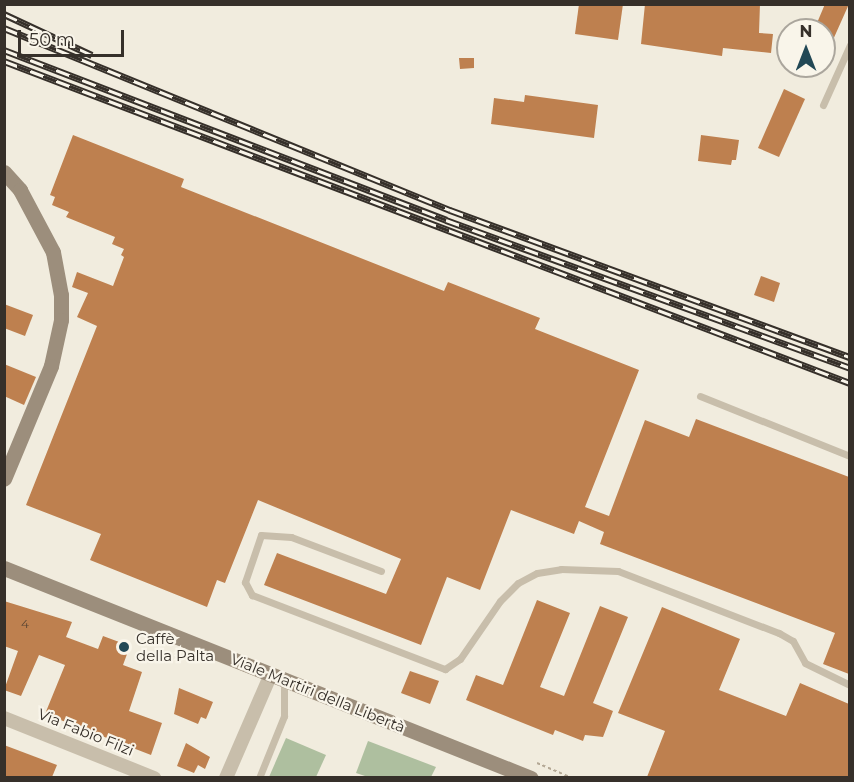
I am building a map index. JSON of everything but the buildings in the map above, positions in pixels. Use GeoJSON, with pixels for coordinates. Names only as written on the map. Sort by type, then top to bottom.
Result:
{"type":"FeatureCollection","features":[{"type":"Feature","properties":{"kind":"street"},"geometry":{"type":"LineString","coordinates":[[4,172],[20,190],[53,252],[61,295],[61,320],[51,366],[4,479]]}},
{"type":"Feature","properties":{"kind":"street","name":"Viale Martiri della Libertà"},"geometry":{"type":"LineString","coordinates":[[4,568],[531,777]]}},
{"type":"Feature","properties":{"kind":"street"},"geometry":{"type":"LineString","coordinates":[[226,777],[278,677]]}},
{"type":"Feature","properties":{"kind":"street","name":"Via Fabio Filzi"},"geometry":{"type":"LineString","coordinates":[[4,718],[154,777]]}},
{"type":"Feature","properties":{"kind":"lane"},"geometry":{"type":"LineString","coordinates":[[823,105],[849,45]]}},
{"type":"Feature","properties":{"kind":"lane"},"geometry":{"type":"LineString","coordinates":[[700,396],[849,456]]}},
{"type":"Feature","properties":{"kind":"lane"},"geometry":{"type":"LineString","coordinates":[[381,571],[291,537],[261,535],[245,582],[252,595],[445,669],[460,659],[500,601],[518,583],[537,573],[561,569],[618,571],[779,633],[793,641],[805,663],[849,685]]}},
{"type":"Feature","properties":{"kind":"lane"},"geometry":{"type":"LineString","coordinates":[[259,777],[284,716],[278,677]]}},
{"type":"Feature","properties":{"kind":"green space"},"geometry":{"type":"Polygon","coordinates":[[[286,738],[326,755],[316,777],[269,777],[286,738]]]}},
{"type":"Feature","properties":{"kind":"green space"},"geometry":{"type":"Polygon","coordinates":[[[368,741],[436,767],[431,777],[368,777],[356,773],[368,741]]]}},
{"type":"Feature","properties":{"kind":"railway"},"geometry":{"type":"LineString","coordinates":[[4,14],[92,55]]}},
{"type":"Feature","properties":{"kind":"railway"},"geometry":{"type":"LineString","coordinates":[[4,28],[450,210],[850,357]]}},
{"type":"Feature","properties":{"kind":"railway"},"geometry":{"type":"LineString","coordinates":[[4,50],[446,220],[850,368]]}},
{"type":"Feature","properties":{"kind":"railway"},"geometry":{"type":"LineString","coordinates":[[4,61],[850,383]]}},
{"type":"Feature","properties":{"kind":"place","name":"Caffè della Palta"},"geometry":{"type":"Point","coordinates":[124,647]}}]}
